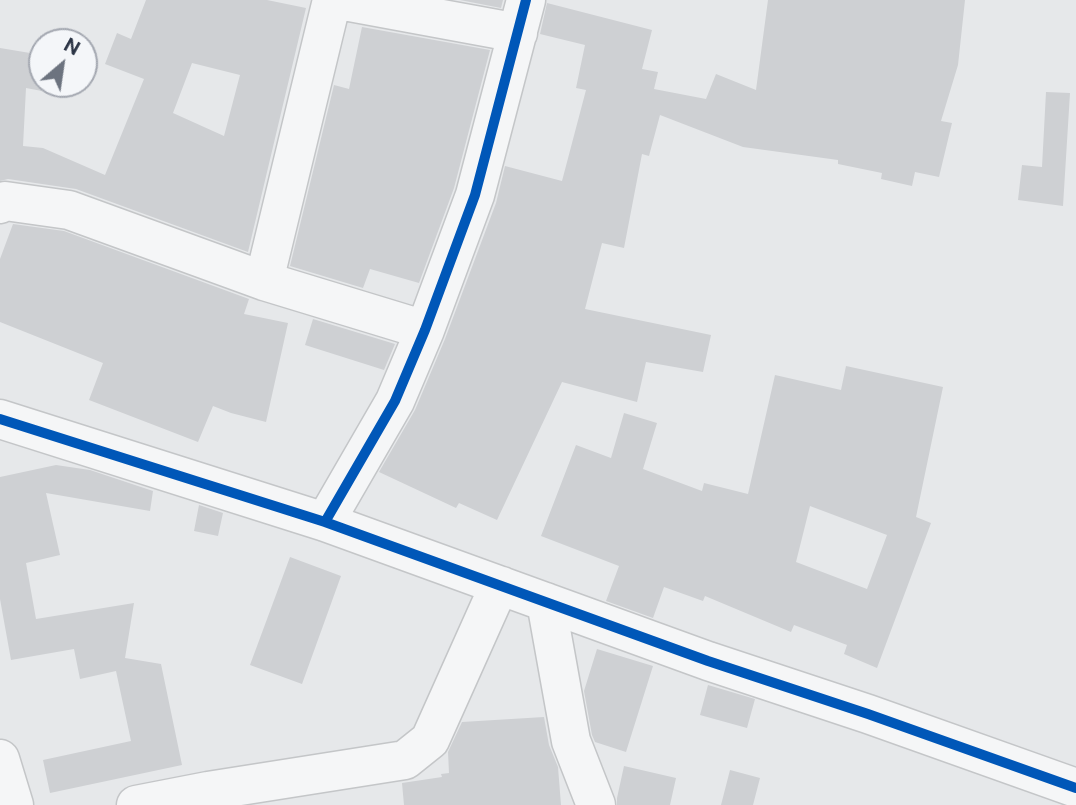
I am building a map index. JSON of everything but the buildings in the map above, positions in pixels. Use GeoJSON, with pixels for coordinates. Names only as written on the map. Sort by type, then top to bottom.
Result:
{"type":"FeatureCollection","features":[{"type":"Feature","properties":{"kind":"street"},"geometry":{"type":"LineString","coordinates":[[264,281],[332,0]]}},
{"type":"Feature","properties":{"kind":"street"},"geometry":{"type":"LineString","coordinates":[[325,522],[395,401],[425,330],[475,195],[522,17],[339,0]]}},
{"type":"Feature","properties":{"kind":"street"},"geometry":{"type":"LineString","coordinates":[[0,204],[5,201],[69,211],[264,281],[425,330]]}},
{"type":"Feature","properties":{"kind":"street"},"geometry":{"type":"LineString","coordinates":[[0,419],[325,522],[708,661],[1076,788]]}},
{"type":"Feature","properties":{"kind":"street"},"geometry":{"type":"LineString","coordinates":[[136,805],[208,790],[405,760],[430,740],[499,586],[502,586]]}},
{"type":"Feature","properties":{"kind":"street"},"geometry":{"type":"LineString","coordinates":[[546,601],[571,741],[596,805]]}},
{"type":"Feature","properties":{"kind":"street"},"geometry":{"type":"LineString","coordinates":[[0,760],[15,805]]}},
{"type":"Feature","properties":{"kind":"cycle path"},"geometry":{"type":"LineString","coordinates":[[325,522],[395,401],[425,330],[475,195],[526,0]]}},
{"type":"Feature","properties":{"kind":"cycle path"},"geometry":{"type":"LineString","coordinates":[[0,419],[325,522],[708,661],[1076,788]]}}]}
